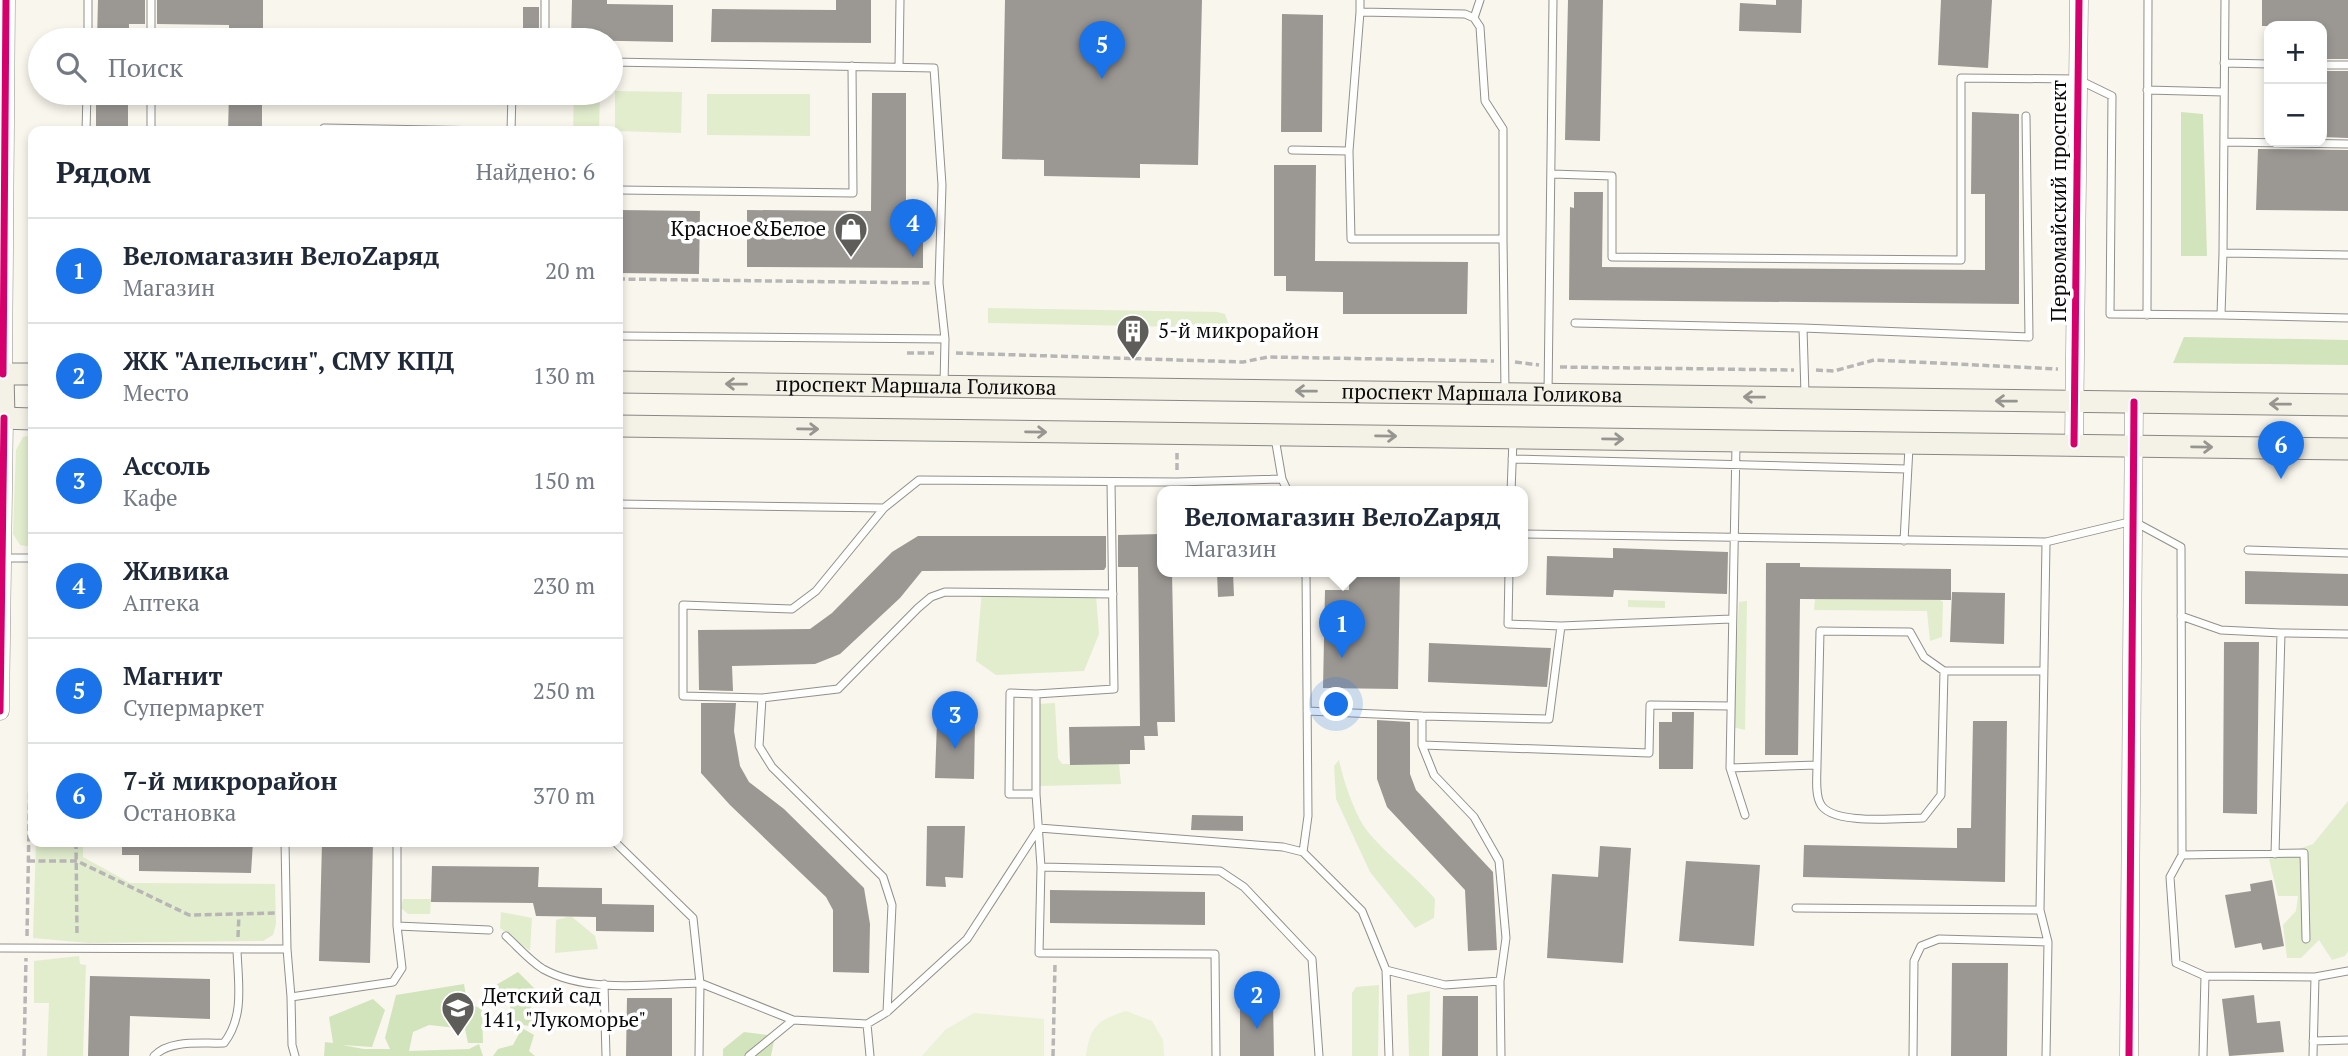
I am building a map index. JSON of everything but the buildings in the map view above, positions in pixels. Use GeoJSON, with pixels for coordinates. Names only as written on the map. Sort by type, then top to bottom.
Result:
{"type":"FeatureCollection","features":[{"type":"Feature","properties":{"kind":"main road"},"geometry":{"type":"LineString","coordinates":[[28,374],[2,374],[2,418],[28,419]]}},
{"type":"Feature","properties":{"kind":"main road","name":"проспект Маршала Голикова"},"geometry":{"type":"LineString","coordinates":[[623,382],[2348,405]]}},
{"type":"Feature","properties":{"kind":"main road","name":"проспект Маршала Голикова"},"geometry":{"type":"LineString","coordinates":[[623,426],[2348,449]]}},
{"type":"Feature","properties":{"kind":"street"},"geometry":{"type":"LineString","coordinates":[[2,374],[6,0]]}},
{"type":"Feature","properties":{"kind":"street","name":"Первомайский проспект"},"geometry":{"type":"LineString","coordinates":[[2074,444],[2079,0]]}},
{"type":"Feature","properties":{"kind":"street"},"geometry":{"type":"LineString","coordinates":[[2130,1056],[2134,402]]}},
{"type":"Feature","properties":{"kind":"street"},"geometry":{"type":"LineString","coordinates":[[0,711],[2,418]]}},
{"type":"Feature","properties":{"kind":"lane"},"geometry":{"type":"LineString","coordinates":[[88,0],[88,28]]}},
{"type":"Feature","properties":{"kind":"lane"},"geometry":{"type":"LineString","coordinates":[[151,0],[151,28]]}},
{"type":"Feature","properties":{"kind":"lane"},"geometry":{"type":"LineString","coordinates":[[545,0],[545,28]]}},
{"type":"Feature","properties":{"kind":"lane"},"geometry":{"type":"LineString","coordinates":[[899,68],[900,0]]}},
{"type":"Feature","properties":{"kind":"lane"},"geometry":{"type":"LineString","coordinates":[[1360,0],[1349,151],[1351,239],[1503,239]]}},
{"type":"Feature","properties":{"kind":"lane"},"geometry":{"type":"LineString","coordinates":[[1474,18],[1480,0]]}},
{"type":"Feature","properties":{"kind":"lane"},"geometry":{"type":"LineString","coordinates":[[1548,394],[1553,0]]}},
{"type":"Feature","properties":{"kind":"lane"},"geometry":{"type":"LineString","coordinates":[[2147,314],[2148,0]]}},
{"type":"Feature","properties":{"kind":"lane"},"geometry":{"type":"LineString","coordinates":[[2221,315],[2225,0]]}},
{"type":"Feature","properties":{"kind":"lane"},"geometry":{"type":"LineString","coordinates":[[1360,12],[1465,15],[1474,18],[1480,27],[1485,101],[1503,129],[1505,394]]}},
{"type":"Feature","properties":{"kind":"lane"},"geometry":{"type":"LineString","coordinates":[[623,62],[934,68],[942,185],[939,283],[945,339],[943,386]]}},
{"type":"Feature","properties":{"kind":"lane"},"geometry":{"type":"LineString","coordinates":[[2224,63],[2264,64]]}},
{"type":"Feature","properties":{"kind":"lane"},"geometry":{"type":"LineString","coordinates":[[2327,65],[2348,65]]}},
{"type":"Feature","properties":{"kind":"lane"},"geometry":{"type":"LineString","coordinates":[[623,190],[853,193],[852,66]]}},
{"type":"Feature","properties":{"kind":"lane"},"geometry":{"type":"LineString","coordinates":[[1552,174],[1612,176],[1612,257],[1961,260],[1961,78],[2077,79],[2112,96],[2110,314],[2348,318]]}},
{"type":"Feature","properties":{"kind":"lane"},"geometry":{"type":"LineString","coordinates":[[2147,90],[2224,92]]}},
{"type":"Feature","properties":{"kind":"lane"},"geometry":{"type":"LineString","coordinates":[[86,126],[87,105]]}},
{"type":"Feature","properties":{"kind":"lane"},"geometry":{"type":"LineString","coordinates":[[151,105],[151,126]]}},
{"type":"Feature","properties":{"kind":"lane"},"geometry":{"type":"LineString","coordinates":[[511,126],[512,105]]}},
{"type":"Feature","properties":{"kind":"lane"},"geometry":{"type":"LineString","coordinates":[[1575,323],[2029,337],[2026,116]]}},
{"type":"Feature","properties":{"kind":"lane"},"geometry":{"type":"LineString","coordinates":[[2224,142],[2348,144]]}},
{"type":"Feature","properties":{"kind":"lane"},"geometry":{"type":"LineString","coordinates":[[1292,150],[1349,151]]}},
{"type":"Feature","properties":{"kind":"lane"},"geometry":{"type":"LineString","coordinates":[[2223,253],[2348,255]]}},
{"type":"Feature","properties":{"kind":"lane"},"geometry":{"type":"LineString","coordinates":[[1803,328],[1805,398]]}},
{"type":"Feature","properties":{"kind":"lane"},"geometry":{"type":"LineString","coordinates":[[623,335],[945,339]]}},
{"type":"Feature","properties":{"kind":"lane"},"geometry":{"type":"LineString","coordinates":[[1274,435],[1285,486]]}},
{"type":"Feature","properties":{"kind":"lane"},"geometry":{"type":"LineString","coordinates":[[1511,486],[1513,438]]}},
{"type":"Feature","properties":{"kind":"lane"},"geometry":{"type":"LineString","coordinates":[[1736,441],[1730,768],[1745,815]]}},
{"type":"Feature","properties":{"kind":"lane"},"geometry":{"type":"LineString","coordinates":[[1905,541],[1909,443]]}},
{"type":"Feature","properties":{"kind":"lane"},"geometry":{"type":"LineString","coordinates":[[1512,459],[1735,462],[1908,469]]}},
{"type":"Feature","properties":{"kind":"lane"},"geometry":{"type":"LineString","coordinates":[[1113,594],[945,592],[931,597],[918,608],[838,690],[762,698],[683,696],[683,605],[792,609],[816,591],[884,508],[919,480],[1111,482],[1282,479]]}},
{"type":"Feature","properties":{"kind":"lane"},"geometry":{"type":"LineString","coordinates":[[1036,794],[1009,794],[1010,694],[1114,689],[1111,482]]}},
{"type":"Feature","properties":{"kind":"lane"},"geometry":{"type":"LineString","coordinates":[[623,504],[884,508]]}},
{"type":"Feature","properties":{"kind":"lane"},"geometry":{"type":"LineString","coordinates":[[1528,534],[2046,542],[2133,521],[2181,547],[2182,855],[2170,877],[2176,963],[2205,976],[2315,977],[2348,971]]}},
{"type":"Feature","properties":{"kind":"lane"},"geometry":{"type":"LineString","coordinates":[[2046,542],[2040,910],[2048,942],[2046,1056]]}},
{"type":"Feature","properties":{"kind":"lane"},"geometry":{"type":"LineString","coordinates":[[2248,550],[2348,553]]}},
{"type":"Feature","properties":{"kind":"lane"},"geometry":{"type":"LineString","coordinates":[[2,558],[28,558]]}},
{"type":"Feature","properties":{"kind":"lane"},"geometry":{"type":"LineString","coordinates":[[1303,852],[1308,816],[1306,577]]}},
{"type":"Feature","properties":{"kind":"lane"},"geometry":{"type":"LineString","coordinates":[[1509,577],[1508,624],[1561,626],[1731,619]]}},
{"type":"Feature","properties":{"kind":"lane"},"geometry":{"type":"LineString","coordinates":[[2181,617],[2221,630],[2348,634]]}},
{"type":"Feature","properties":{"kind":"lane"},"geometry":{"type":"LineString","coordinates":[[1307,711],[1549,719],[1561,626]]}},
{"type":"Feature","properties":{"kind":"lane"},"geometry":{"type":"LineString","coordinates":[[1944,671],[1941,795],[1923,817],[1838,818],[1824,812],[1818,800],[1817,765],[1821,631],[1910,632],[1924,657],[1944,671],[2043,671]]}},
{"type":"Feature","properties":{"kind":"lane"},"geometry":{"type":"LineString","coordinates":[[2275,854],[2281,633]]}},
{"type":"Feature","properties":{"kind":"lane"},"geometry":{"type":"LineString","coordinates":[[1036,694],[1036,794],[1041,867],[1039,953],[1214,954],[1216,1056]]}},
{"type":"Feature","properties":{"kind":"lane"},"geometry":{"type":"LineString","coordinates":[[762,698],[760,746],[772,767],[883,877],[892,905],[887,1012]]}},
{"type":"Feature","properties":{"kind":"lane"},"geometry":{"type":"LineString","coordinates":[[1422,745],[1648,753],[1650,705],[1731,706]]}},
{"type":"Feature","properties":{"kind":"lane"},"geometry":{"type":"LineString","coordinates":[[1422,716],[1422,745],[1434,775],[1474,817],[1499,861],[1506,938],[1500,981],[1501,1056]]}},
{"type":"Feature","properties":{"kind":"lane"},"geometry":{"type":"LineString","coordinates":[[1730,768],[1817,765]]}},
{"type":"Feature","properties":{"kind":"lane"},"geometry":{"type":"LineString","coordinates":[[506,936],[543,969],[604,984],[699,983],[793,1020],[867,1024],[887,1012],[967,939],[1039,828]]}},
{"type":"Feature","properties":{"kind":"lane"},"geometry":{"type":"LineString","coordinates":[[1039,828],[1283,847],[1303,852],[1362,911],[1386,970],[1389,1056]]}},
{"type":"Feature","properties":{"kind":"lane"},"geometry":{"type":"LineString","coordinates":[[285,847],[287,949],[292,1045],[295,1056]]}},
{"type":"Feature","properties":{"kind":"lane"},"geometry":{"type":"LineString","coordinates":[[291,998],[393,982],[402,968],[397,926],[397,847]]}},
{"type":"Feature","properties":{"kind":"lane"},"geometry":{"type":"LineString","coordinates":[[620,847],[694,918],[699,983],[699,1056]]}},
{"type":"Feature","properties":{"kind":"lane"},"geometry":{"type":"LineString","coordinates":[[2182,855],[2304,853],[2306,939]]}},
{"type":"Feature","properties":{"kind":"lane"},"geometry":{"type":"LineString","coordinates":[[1041,867],[1220,871],[1244,887],[1312,959],[1319,1056]]}},
{"type":"Feature","properties":{"kind":"lane"},"geometry":{"type":"LineString","coordinates":[[1796,908],[2040,910]]}},
{"type":"Feature","properties":{"kind":"lane"},"geometry":{"type":"LineString","coordinates":[[397,926],[489,930]]}},
{"type":"Feature","properties":{"kind":"lane"},"geometry":{"type":"LineString","coordinates":[[1913,1056],[1914,961],[1921,946],[1939,939],[2048,942]]}},
{"type":"Feature","properties":{"kind":"lane"},"geometry":{"type":"LineString","coordinates":[[0,948],[287,949]]}},
{"type":"Feature","properties":{"kind":"lane"},"geometry":{"type":"LineString","coordinates":[[154,1056],[160,1049],[174,1045],[224,1043],[234,1030],[239,1008],[237,950]]}},
{"type":"Feature","properties":{"kind":"lane"},"geometry":{"type":"LineString","coordinates":[[1386,970],[1445,985],[1500,981]]}},
{"type":"Feature","properties":{"kind":"lane"},"geometry":{"type":"LineString","coordinates":[[2203,1056],[2205,976]]}},
{"type":"Feature","properties":{"kind":"lane"},"geometry":{"type":"LineString","coordinates":[[2313,1056],[2315,977]]}},
{"type":"Feature","properties":{"kind":"lane"},"geometry":{"type":"LineString","coordinates":[[604,984],[606,1056]]}},
{"type":"Feature","properties":{"kind":"lane"},"geometry":{"type":"LineString","coordinates":[[748,1056],[793,1020]]}},
{"type":"Feature","properties":{"kind":"lane"},"geometry":{"type":"LineString","coordinates":[[867,1024],[870,1056]]}},
{"type":"Feature","properties":{"kind":"lane"},"geometry":{"type":"LineString","coordinates":[[2314,1041],[2348,1040]]}},
{"type":"Feature","properties":{"kind":"path"},"geometry":{"type":"LineString","coordinates":[[623,279],[939,283]]}},
{"type":"Feature","properties":{"kind":"path"},"geometry":{"type":"LineString","coordinates":[[944,353],[1243,362],[1268,357],[1504,361],[1549,367],[1804,370],[1834,370],[1874,360],[2075,370]]}},
{"type":"Feature","properties":{"kind":"path"},"geometry":{"type":"LineString","coordinates":[[24,1056],[28,847]]}},
{"type":"Feature","properties":{"kind":"path"},"geometry":{"type":"LineString","coordinates":[[76,847],[77,949]]}},
{"type":"Feature","properties":{"kind":"path"},"geometry":{"type":"LineString","coordinates":[[28,860],[76,861],[189,915],[275,913]]}},
{"type":"Feature","properties":{"kind":"path"},"geometry":{"type":"LineString","coordinates":[[237,950],[239,914]]}},
{"type":"Feature","properties":{"kind":"path"},"geometry":{"type":"LineString","coordinates":[[1053,1056],[1055,953]]}},
{"type":"Feature","properties":{"kind":"green space"},"geometry":{"type":"Polygon","coordinates":[[[623,91],[682,92],[681,133],[623,131],[623,126],[615,126],[615,105],[623,105],[623,91]]]}},
{"type":"Feature","properties":{"kind":"green space"},"geometry":{"type":"Polygon","coordinates":[[[707,94],[810,94],[810,136],[707,135],[707,94]]]}},
{"type":"Feature","properties":{"kind":"green space"},"geometry":{"type":"Polygon","coordinates":[[[574,105],[600,105],[599,126],[573,126],[574,105]]]}},
{"type":"Feature","properties":{"kind":"green space"},"geometry":{"type":"Polygon","coordinates":[[[2181,112],[2203,114],[2207,256],[2181,256],[2181,112]]]}},
{"type":"Feature","properties":{"kind":"green space"},"geometry":{"type":"Polygon","coordinates":[[[988,308],[1217,312],[1225,314],[1230,328],[988,323],[988,308]]]}},
{"type":"Feature","properties":{"kind":"green space"},"geometry":{"type":"Polygon","coordinates":[[[2184,337],[2348,340],[2348,365],[2173,363],[2184,337]]]}},
{"type":"Feature","properties":{"kind":"green space"},"geometry":{"type":"Polygon","coordinates":[[[28,436],[28,546],[20,545],[13,534],[16,450],[23,437],[28,436]]]}},
{"type":"Feature","properties":{"kind":"green space"},"geometry":{"type":"Polygon","coordinates":[[[982,590],[1096,595],[1099,634],[1084,671],[996,675],[976,661],[982,590]]]}},
{"type":"Feature","properties":{"kind":"green space"},"geometry":{"type":"Polygon","coordinates":[[[1815,599],[1940,600],[1943,602],[1942,637],[1930,641],[1927,611],[1814,610],[1815,599]]]}},
{"type":"Feature","properties":{"kind":"green space"},"geometry":{"type":"Polygon","coordinates":[[[1628,600],[1665,601],[1665,608],[1628,607],[1628,600]]]}},
{"type":"Feature","properties":{"kind":"green space"},"geometry":{"type":"Polygon","coordinates":[[[1747,601],[1745,730],[1732,727],[1739,602],[1747,601]]]}},
{"type":"Feature","properties":{"kind":"green space"},"geometry":{"type":"Polygon","coordinates":[[[1055,703],[1058,758],[1062,764],[1119,764],[1121,784],[1039,786],[1037,704],[1055,703]]]}},
{"type":"Feature","properties":{"kind":"green space"},"geometry":{"type":"Polygon","coordinates":[[[1339,760],[1349,794],[1369,834],[1435,899],[1434,918],[1415,928],[1370,872],[1336,799],[1334,766],[1339,760]]]}},
{"type":"Feature","properties":{"kind":"green space"},"geometry":{"type":"Polygon","coordinates":[[[2348,801],[2348,951],[2345,956],[2332,960],[2319,940],[2301,958],[2287,958],[2283,925],[2296,911],[2298,896],[2278,896],[2269,859],[2313,844],[2348,801]]]}},
{"type":"Feature","properties":{"kind":"green space"},"geometry":{"type":"Polygon","coordinates":[[[36,847],[83,847],[83,857],[130,883],[275,884],[276,924],[273,935],[263,941],[89,943],[33,938],[36,847]]]}},
{"type":"Feature","properties":{"kind":"green space"},"geometry":{"type":"Polygon","coordinates":[[[403,899],[431,899],[430,914],[408,914],[401,908],[403,899]]]}},
{"type":"Feature","properties":{"kind":"green space"},"geometry":{"type":"Polygon","coordinates":[[[501,912],[532,918],[530,951],[500,928],[501,912]]]}},
{"type":"Feature","properties":{"kind":"green space"},"geometry":{"type":"Polygon","coordinates":[[[571,916],[595,936],[598,949],[555,953],[556,920],[571,916]]]}},
{"type":"Feature","properties":{"kind":"green space"},"geometry":{"type":"Polygon","coordinates":[[[79,956],[80,964],[86,965],[83,1056],[47,1056],[49,1003],[34,1003],[34,961],[79,956]]]}},
{"type":"Feature","properties":{"kind":"green space"},"geometry":{"type":"Polygon","coordinates":[[[518,972],[539,993],[530,1009],[533,1027],[510,1022],[510,1002],[505,1006],[491,988],[518,972]]]}},
{"type":"Feature","properties":{"kind":"green space"},"geometry":{"type":"Polygon","coordinates":[[[464,984],[467,1003],[482,1009],[483,1043],[468,1043],[465,1029],[429,1025],[413,1032],[409,1051],[469,1049],[479,1044],[483,1056],[324,1056],[325,1042],[333,1043],[329,1017],[373,999],[385,1010],[372,1047],[342,1045],[364,1049],[390,1049],[385,1038],[396,995],[464,984]]]}},
{"type":"Feature","properties":{"kind":"green space"},"geometry":{"type":"Polygon","coordinates":[[[1379,985],[1378,1056],[1352,1056],[1352,993],[1356,987],[1379,985]]]}},
{"type":"Feature","properties":{"kind":"green space"},"geometry":{"type":"Polygon","coordinates":[[[1430,991],[1429,1056],[1409,1056],[1407,995],[1430,991]]]}},
{"type":"Feature","properties":{"kind":"green space"},"geometry":{"type":"Polygon","coordinates":[[[1126,1011],[1152,1021],[1163,1040],[1164,1056],[1086,1056],[1090,1038],[1097,1026],[1102,1021],[1126,1011]]]}},
{"type":"Feature","properties":{"kind":"green space"},"geometry":{"type":"Polygon","coordinates":[[[974,1013],[1044,1019],[1044,1056],[922,1056],[945,1030],[974,1013]]]}},
{"type":"Feature","properties":{"kind":"green space"},"geometry":{"type":"Polygon","coordinates":[[[522,1028],[534,1035],[529,1051],[535,1056],[493,1056],[498,1049],[513,1045],[522,1028]]]}},
{"type":"Feature","properties":{"kind":"green space"},"geometry":{"type":"Polygon","coordinates":[[[744,1032],[775,1036],[771,1056],[723,1056],[723,1049],[744,1032]]]}},
{"type":"Feature","properties":{"kind":"cycle path"},"geometry":{"type":"LineString","coordinates":[[3,374],[6,0]]}},
{"type":"Feature","properties":{"kind":"cycle path"},"geometry":{"type":"LineString","coordinates":[[2074,444],[2079,0]]}},
{"type":"Feature","properties":{"kind":"cycle path"},"geometry":{"type":"LineString","coordinates":[[2129,1056],[2134,402]]}},
{"type":"Feature","properties":{"kind":"cycle path"},"geometry":{"type":"LineString","coordinates":[[0,711],[4,418]]}},
{"type":"Feature","properties":{"kind":"place","name":"Магнит"},"geometry":{"type":"Point","coordinates":[1102,79]}},
{"type":"Feature","properties":{"kind":"place","name":"Живика"},"geometry":{"type":"Point","coordinates":[913,257]}},
{"type":"Feature","properties":{"kind":"place","name":"Красное&Белое"},"geometry":{"type":"Point","coordinates":[851,259]}},
{"type":"Feature","properties":{"kind":"place","name":"5-й микрорайон"},"geometry":{"type":"Point","coordinates":[1133,361]}},
{"type":"Feature","properties":{"kind":"place","name":"7-й микрорайон"},"geometry":{"type":"Point","coordinates":[2281,479]}},
{"type":"Feature","properties":{"kind":"place","name":"Веломагазин ВелоZаряд"},"geometry":{"type":"Point","coordinates":[1342,658]}},
{"type":"Feature","properties":{"kind":"place","name":"Ассоль"},"geometry":{"type":"Point","coordinates":[955,749]}},
{"type":"Feature","properties":{"kind":"place","name":"ЖК \"Апельсин\", СМУ КПД"},"geometry":{"type":"Point","coordinates":[1257,1029]}},
{"type":"Feature","properties":{"kind":"place","name":"Детский сад 141, \"Лукоморье\""},"geometry":{"type":"Point","coordinates":[458,1038]}}]}
